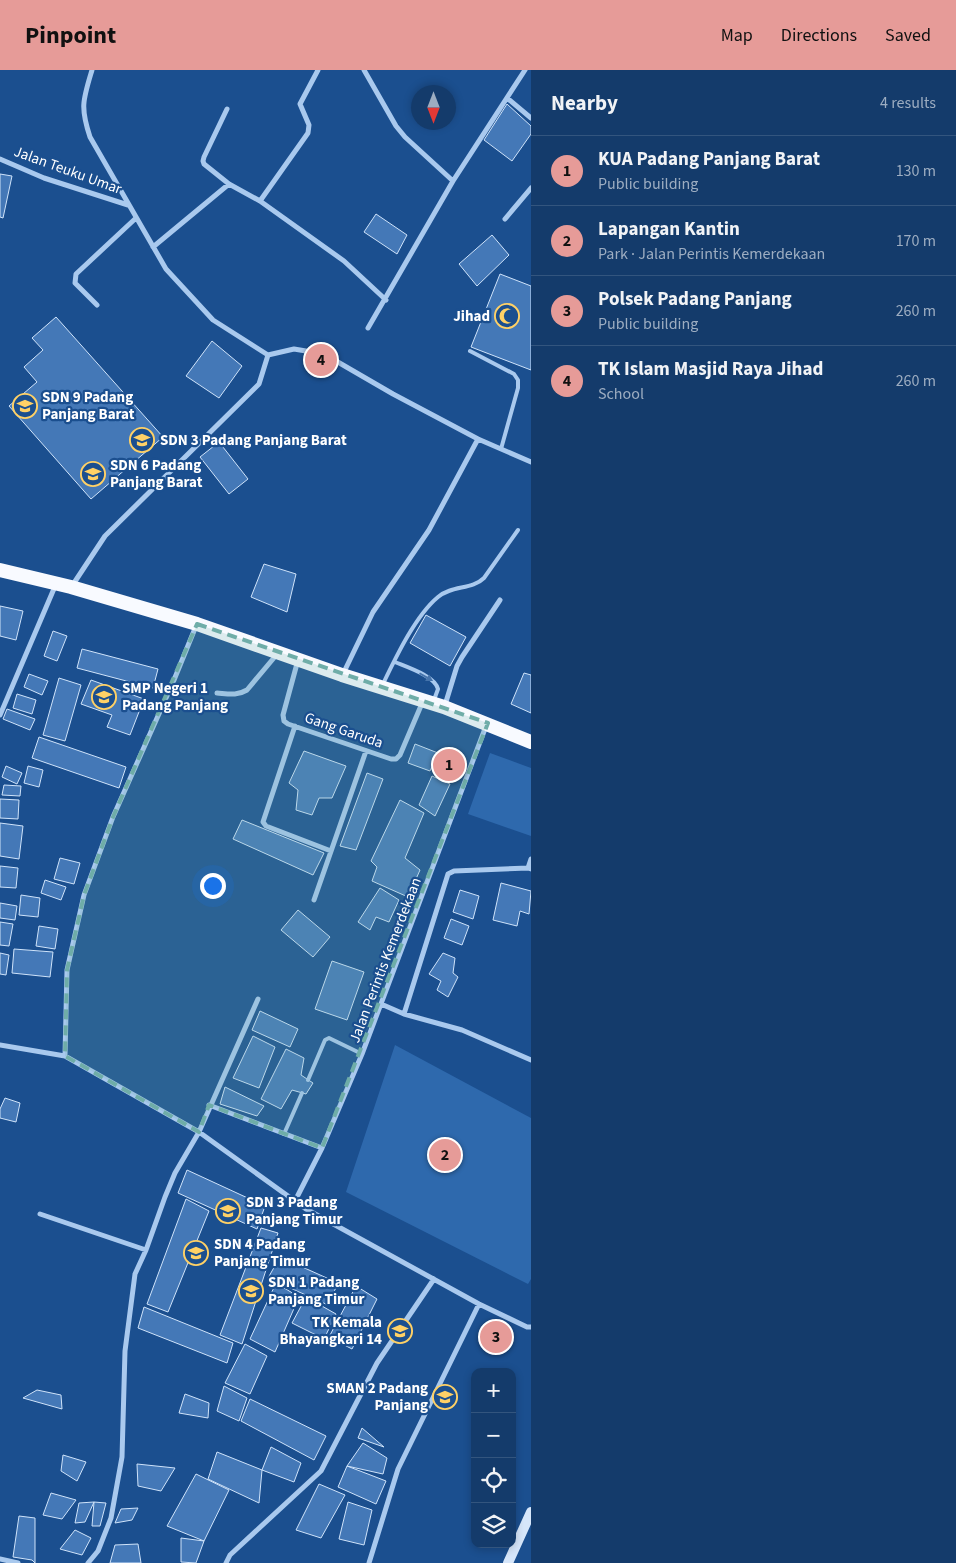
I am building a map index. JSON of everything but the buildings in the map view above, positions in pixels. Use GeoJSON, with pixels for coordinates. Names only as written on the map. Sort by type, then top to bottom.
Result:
{"type":"FeatureCollection","features":[{"type":"Feature","properties":{"kind":"highway"},"geometry":{"type":"LineString","coordinates":[[0,570],[71,587],[197,624],[342,675],[488,723],[531,742]]}},
{"type":"Feature","properties":{"kind":"main road"},"geometry":{"type":"LineString","coordinates":[[508,1563],[531,1512]]}},
{"type":"Feature","properties":{"kind":"street"},"geometry":{"type":"LineString","coordinates":[[92,70],[84,96],[83,116],[90,137],[166,268],[213,320],[268,354],[294,349],[324,354],[393,394],[478,439],[531,462]]}},
{"type":"Feature","properties":{"kind":"street"},"geometry":{"type":"LineString","coordinates":[[260,201],[308,132],[309,124],[300,104],[318,70]]}},
{"type":"Feature","properties":{"kind":"street"},"geometry":{"type":"LineString","coordinates":[[364,70],[396,126],[405,137],[453,181]]}},
{"type":"Feature","properties":{"kind":"street"},"geometry":{"type":"LineString","coordinates":[[368,328],[386,300],[453,181],[525,70]]}},
{"type":"Feature","properties":{"kind":"street"},"geometry":{"type":"LineString","coordinates":[[507,98],[531,118]]}},
{"type":"Feature","properties":{"kind":"street"},"geometry":{"type":"LineString","coordinates":[[227,109],[203,161],[207,167],[229,184],[260,201],[344,261],[386,300]]}},
{"type":"Feature","properties":{"kind":"street","name":"Jalan Teuku Umar"},"geometry":{"type":"LineString","coordinates":[[0,159],[44,178],[128,205]]}},
{"type":"Feature","properties":{"kind":"street"},"geometry":{"type":"LineString","coordinates":[[153,247],[229,184]]}},
{"type":"Feature","properties":{"kind":"street"},"geometry":{"type":"LineString","coordinates":[[505,219],[531,188]]}},
{"type":"Feature","properties":{"kind":"street"},"geometry":{"type":"LineString","coordinates":[[97,305],[75,283],[76,274],[136,218]]}},
{"type":"Feature","properties":{"kind":"street"},"geometry":{"type":"LineString","coordinates":[[71,587],[105,536],[259,384],[268,354]]}},
{"type":"Feature","properties":{"kind":"street"},"geometry":{"type":"LineString","coordinates":[[342,675],[373,612],[429,530],[478,439]]}},
{"type":"Feature","properties":{"kind":"street"},"geometry":{"type":"LineString","coordinates":[[0,715],[56,584]]}},
{"type":"Feature","properties":{"kind":"street"},"geometry":{"type":"LineString","coordinates":[[433,704],[500,600]]}},
{"type":"Feature","properties":{"kind":"street"},"geometry":{"type":"LineString","coordinates":[[65,1056],[67,970],[84,895],[113,817],[197,624]]}},
{"type":"Feature","properties":{"kind":"street"},"geometry":{"type":"LineString","coordinates":[[218,693],[234,694],[247,690],[278,653]]}},
{"type":"Feature","properties":{"kind":"street","name":"Gang Garuda"},"geometry":{"type":"LineString","coordinates":[[298,659],[283,715],[284,721],[391,760],[396,759],[400,755],[433,704]]}},
{"type":"Feature","properties":{"kind":"street","name":"Jalan Perintis Kemerdekaan"},"geometry":{"type":"LineString","coordinates":[[295,1201],[322,1148],[362,1054],[488,723]]}},
{"type":"Feature","properties":{"kind":"street"},"geometry":{"type":"LineString","coordinates":[[295,726],[263,822],[266,826],[331,851]]}},
{"type":"Feature","properties":{"kind":"street"},"geometry":{"type":"LineString","coordinates":[[314,900],[366,751]]}},
{"type":"Feature","properties":{"kind":"street"},"geometry":{"type":"LineString","coordinates":[[404,1014],[448,874],[454,871],[530,869],[531,859]]}},
{"type":"Feature","properties":{"kind":"street"},"geometry":{"type":"LineString","coordinates":[[88,1563],[98,1551],[111,1518],[122,1457],[126,1342],[135,1274],[146,1250],[168,1189],[199,1132],[258,999]]}},
{"type":"Feature","properties":{"kind":"street"},"geometry":{"type":"LineString","coordinates":[[381,1004],[404,1014],[462,1030],[531,1060]]}},
{"type":"Feature","properties":{"kind":"street"},"geometry":{"type":"LineString","coordinates":[[0,1045],[65,1056],[199,1132],[306,1208],[479,1304],[527,1327],[531,1327]]}},
{"type":"Feature","properties":{"kind":"street"},"geometry":{"type":"LineString","coordinates":[[210,1105],[322,1148]]}},
{"type":"Feature","properties":{"kind":"street"},"geometry":{"type":"LineString","coordinates":[[40,1214],[146,1250]]}},
{"type":"Feature","properties":{"kind":"street"},"geometry":{"type":"LineString","coordinates":[[226,1563],[230,1555],[322,1471],[377,1363],[434,1279]]}},
{"type":"Feature","properties":{"kind":"street"},"geometry":{"type":"LineString","coordinates":[[369,1563],[398,1469],[479,1304]]}},
{"type":"Feature","properties":{"kind":"street"},"geometry":{"type":"LineString","coordinates":[[0,1559],[18,1563]]}},
{"type":"Feature","properties":{"kind":"lane"},"geometry":{"type":"LineString","coordinates":[[470,351],[514,374],[518,380],[518,388],[501,449]]}},
{"type":"Feature","properties":{"kind":"lane"},"geometry":{"type":"LineString","coordinates":[[381,687],[408,635],[438,596],[453,589],[479,584],[518,530]]}},
{"type":"Feature","properties":{"kind":"lane"},"geometry":{"type":"LineString","coordinates":[[395,662],[411,668],[435,682],[438,688],[433,704]]}},
{"type":"Feature","properties":{"kind":"lane"},"geometry":{"type":"LineString","coordinates":[[308,1080],[325,1040],[330,1038],[362,1054]]}},
{"type":"Feature","properties":{"kind":"lane"},"geometry":{"type":"LineString","coordinates":[[284,1134],[302,1093]]}},
{"type":"Feature","properties":{"kind":"highlighted area"},"geometry":{"type":"Polygon","coordinates":[[[197,624],[488,723],[322,1148],[209,1105],[199,1132],[65,1056],[67,970],[84,895],[113,817],[197,624]]]}},
{"type":"Feature","properties":{"kind":"shaded area"},"geometry":{"type":"Polygon","coordinates":[[[490,753],[531,768],[531,836],[468,814],[490,753]]]}},
{"type":"Feature","properties":{"kind":"shaded area"},"geometry":{"type":"Polygon","coordinates":[[[395,1045],[531,1118],[531,1279],[528,1284],[346,1192],[395,1045]]]}},
{"type":"Feature","properties":{"kind":"place","name":"Jihad"},"geometry":{"type":"Point","coordinates":[507,316]}},
{"type":"Feature","properties":{"kind":"place","name":"TK Islam Masjid Raya Jihad"},"geometry":{"type":"Point","coordinates":[321,360]}},
{"type":"Feature","properties":{"kind":"place","name":"SDN 9 Padang Panjang Barat"},"geometry":{"type":"Point","coordinates":[25,406]}},
{"type":"Feature","properties":{"kind":"place","name":"SDN 3 Padang Panjang Barat"},"geometry":{"type":"Point","coordinates":[142,440]}},
{"type":"Feature","properties":{"kind":"place","name":"SDN 6 Padang Panjang Barat"},"geometry":{"type":"Point","coordinates":[93,474]}},
{"type":"Feature","properties":{"kind":"place","name":"SMP Negeri 1 Padang Panjang"},"geometry":{"type":"Point","coordinates":[104,697]}},
{"type":"Feature","properties":{"kind":"place","name":"KUA Padang Panjang Barat"},"geometry":{"type":"Point","coordinates":[449,765]}},
{"type":"Feature","properties":{"kind":"place","name":"Lapangan Kantin"},"geometry":{"type":"Point","coordinates":[445,1155]}},
{"type":"Feature","properties":{"kind":"place","name":"SDN 3 Padang Panjang Timur"},"geometry":{"type":"Point","coordinates":[228,1211]}},
{"type":"Feature","properties":{"kind":"place","name":"SDN 4 Padang Panjang Timur"},"geometry":{"type":"Point","coordinates":[196,1253]}},
{"type":"Feature","properties":{"kind":"place","name":"SDN 1 Padang Panjang Timur"},"geometry":{"type":"Point","coordinates":[251,1291]}},
{"type":"Feature","properties":{"kind":"place","name":"TK Kemala Bhayangkari 14"},"geometry":{"type":"Point","coordinates":[400,1331]}},
{"type":"Feature","properties":{"kind":"place","name":"Polsek Padang Panjang"},"geometry":{"type":"Point","coordinates":[496,1337]}},
{"type":"Feature","properties":{"kind":"place","name":"SMAN 2 Padang Panjang"},"geometry":{"type":"Point","coordinates":[445,1397]}}]}
